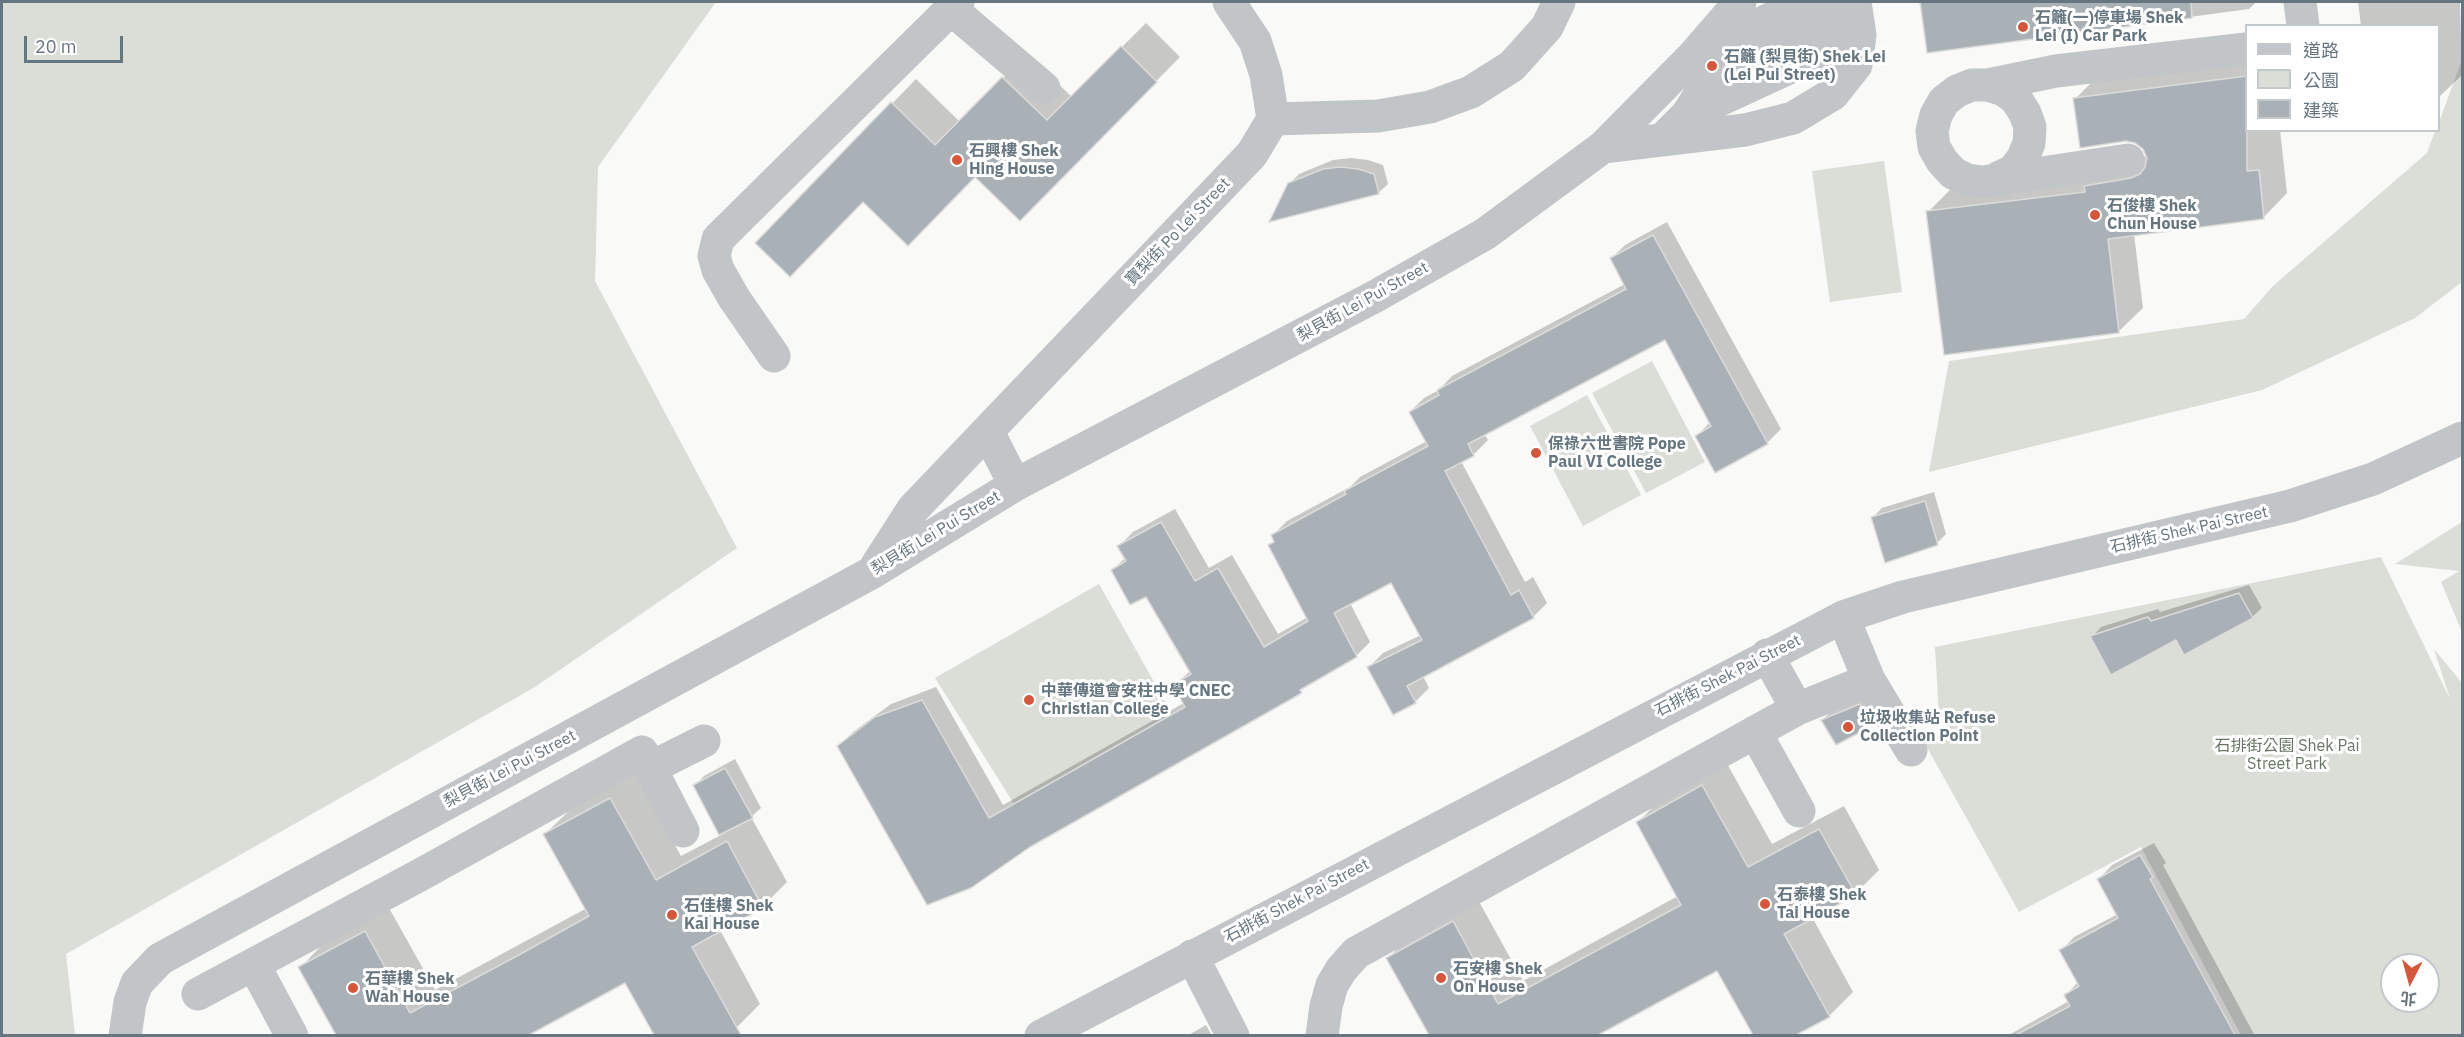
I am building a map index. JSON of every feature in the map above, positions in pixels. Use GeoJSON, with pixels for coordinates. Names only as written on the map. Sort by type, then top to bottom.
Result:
{"type":"FeatureCollection","features":[{"type":"Feature","properties":{"kind":"street"},"geometry":{"type":"LineString","coordinates":[[1229,2],[1255,41],[1266,75],[1273,119],[1378,116],[1430,107],[1471,92],[1512,66],[1547,27],[1558,2]]}},
{"type":"Feature","properties":{"kind":"street"},"geometry":{"type":"LineString","coordinates":[[1693,56],[1806,2]]}},
{"type":"Feature","properties":{"kind":"street"},"geometry":{"type":"LineString","coordinates":[[1603,147],[1745,130],[1793,117],[1833,93],[1856,66],[1860,36],[1854,2],[1708,80],[1687,115],[1664,138]]}},
{"type":"Feature","properties":{"kind":"street"},"geometry":{"type":"LineString","coordinates":[[2300,2],[2303,24]]}},
{"type":"Feature","properties":{"kind":"street","name":"梨貝街 Lei Pui Street"},"geometry":{"type":"LineString","coordinates":[[125,1035],[130,1002],[137,982],[160,959],[873,572],[1015,485],[1374,297],[1485,234],[1603,147],[1741,4]]}},
{"type":"Feature","properties":{"kind":"street"},"geometry":{"type":"LineString","coordinates":[[774,356],[734,298],[718,270],[714,255],[718,239],[954,5],[1044,87]]}},
{"type":"Feature","properties":{"kind":"street"},"geometry":{"type":"LineString","coordinates":[[1687,115],[1860,36]]}},
{"type":"Feature","properties":{"kind":"street"},"geometry":{"type":"LineString","coordinates":[[2128,160],[1983,182],[1960,176],[1941,161],[1934,147],[1932,130],[1936,115],[1944,101],[1957,91],[1972,85],[1988,85],[2056,71],[2245,49]]}},
{"type":"Feature","properties":{"kind":"street"},"geometry":{"type":"LineString","coordinates":[[1988,85],[2004,90],[2016,99],[2025,113],[2030,128],[2029,143],[2023,158],[2013,171],[1998,178]]}},
{"type":"Feature","properties":{"kind":"street","name":"寶梨街 Po Lei Street"},"geometry":{"type":"LineString","coordinates":[[873,572],[913,509],[1252,154],[1273,119]]}},
{"type":"Feature","properties":{"kind":"street"},"geometry":{"type":"LineString","coordinates":[[988,432],[1015,485]]}},
{"type":"Feature","properties":{"kind":"street","name":"石排街 Shek Pai Street"},"geometry":{"type":"LineString","coordinates":[[1041,1035],[1843,617],[1903,597],[2290,506],[2373,478],[2463,438]]}},
{"type":"Feature","properties":{"kind":"street"},"geometry":{"type":"LineString","coordinates":[[1843,617],[1869,680],[1911,750]]}},
{"type":"Feature","properties":{"kind":"street"},"geometry":{"type":"LineString","coordinates":[[1767,655],[1797,709]]}},
{"type":"Feature","properties":{"kind":"street"},"geometry":{"type":"LineString","coordinates":[[1322,1035],[1332,985],[1356,953],[1797,709],[1869,680]]}},
{"type":"Feature","properties":{"kind":"street"},"geometry":{"type":"LineString","coordinates":[[1755,732],[1799,811]]}},
{"type":"Feature","properties":{"kind":"street"},"geometry":{"type":"LineString","coordinates":[[650,768],[704,741]]}},
{"type":"Feature","properties":{"kind":"street"},"geometry":{"type":"LineString","coordinates":[[198,994],[642,752],[683,831]]}},
{"type":"Feature","properties":{"kind":"street"},"geometry":{"type":"LineString","coordinates":[[394,832],[420,875]]}},
{"type":"Feature","properties":{"kind":"street"},"geometry":{"type":"LineString","coordinates":[[1192,956],[1233,1035]]}},
{"type":"Feature","properties":{"kind":"street"},"geometry":{"type":"LineString","coordinates":[[254,965],[292,1035]]}},
{"type":"Feature","properties":{"kind":"green space"},"geometry":{"type":"Polygon","coordinates":[[[2,2],[716,2],[598,167],[595,281],[737,548],[535,687],[66,954],[75,1035],[2,1035],[2,2]]]}},
{"type":"Feature","properties":{"kind":"green space"},"geometry":{"type":"Polygon","coordinates":[[[2462,60],[2462,282],[2415,318],[2262,390],[1929,472],[1949,361],[2244,319],[2273,286],[2427,153],[2435,132],[2440,132],[2440,119],[2462,60]]]}},
{"type":"Feature","properties":{"kind":"green space"},"geometry":{"type":"Polygon","coordinates":[[[1884,161],[1902,292],[1830,302],[1812,171],[1884,161]]]}},
{"type":"Feature","properties":{"kind":"green space"},"geometry":{"type":"Polygon","coordinates":[[[1652,361],[1705,462],[1646,493],[1592,393],[1652,361]]]}},
{"type":"Feature","properties":{"kind":"green space"},"geometry":{"type":"Polygon","coordinates":[[[1587,395],[1641,495],[1583,526],[1530,426],[1587,395]]]}},
{"type":"Feature","properties":{"kind":"green space"},"geometry":{"type":"Polygon","coordinates":[[[2462,522],[2462,632],[2441,582],[2459,571],[2395,564],[2462,522]]]}},
{"type":"Feature","properties":{"kind":"green space","name":"石排街公園 Shek Pai Street Park"},"geometry":{"type":"Polygon","coordinates":[[[2381,557],[2450,699],[2434,649],[2462,683],[2462,1035],[2241,1035],[2141,847],[2019,912],[1924,742],[1945,729],[1939,716],[1935,647],[2381,557]]]}},
{"type":"Feature","properties":{"kind":"green space"},"geometry":{"type":"Polygon","coordinates":[[[1099,584],[1172,714],[1014,804],[935,678],[1099,584]]]}},
{"type":"Feature","properties":{"kind":"building","name":"石籬(一)停車場 Shek Lei (I) Car Park"},"geometry":{"type":"Polygon","coordinates":[[[1920,2],[2191,2],[2192,18],[1927,53],[1920,2]]]}},
{"type":"Feature","properties":{"kind":"building","name":"石興樓 Shek Hing House"},"geometry":{"type":"Polygon","coordinates":[[[1121,46],[1157,82],[1020,221],[975,177],[908,246],[863,202],[790,277],[755,243],[891,102],[935,145],[1002,77],[1047,120],[1121,46]]]}},
{"type":"Feature","properties":{"kind":"building","name":"石俊樓 Shek Chun House"},"geometry":{"type":"Polygon","coordinates":[[[2245,76],[2247,171],[2259,170],[2264,219],[2108,239],[2119,333],[1944,355],[1926,211],[2085,192],[2084,186],[2131,178],[2140,174],[2145,167],[2147,158],[2143,149],[2135,143],[2126,141],[2080,148],[2073,98],[2245,76]]]}},
{"type":"Feature","properties":{"kind":"building"},"geometry":{"type":"Polygon","coordinates":[[[1341,167],[1374,174],[1379,194],[1269,222],[1288,183],[1323,169],[1341,167]]]}},
{"type":"Feature","properties":{"kind":"building"},"geometry":{"type":"Polygon","coordinates":[[[1653,235],[1768,444],[1715,473],[1695,436],[1711,426],[1665,340],[1468,444],[1474,456],[1445,471],[1511,595],[1519,590],[1534,618],[1407,686],[1416,703],[1393,715],[1367,667],[1422,640],[1391,583],[1334,613],[1357,657],[1300,690],[1302,693],[1030,847],[971,888],[927,905],[837,746],[875,717],[922,700],[989,818],[1185,707],[1173,685],[1191,674],[1146,597],[1130,605],[1111,570],[1126,561],[1117,546],[1161,522],[1195,581],[1218,568],[1264,647],[1308,621],[1268,545],[1274,542],[1271,535],[1346,494],[1344,491],[1428,446],[1409,412],[1439,395],[1437,390],[1626,289],[1610,258],[1653,235]]]}},
{"type":"Feature","properties":{"kind":"building"},"geometry":{"type":"Polygon","coordinates":[[[1925,501],[1938,545],[1885,563],[1871,517],[1925,501]]]}},
{"type":"Feature","properties":{"kind":"building"},"geometry":{"type":"Polygon","coordinates":[[[2239,593],[2253,618],[2184,655],[2176,640],[2111,675],[2090,636],[2148,617],[2151,621],[2239,593]]]}},
{"type":"Feature","properties":{"kind":"building","name":"垃圾收集站 Refuse Collection Point"},"geometry":{"type":"Polygon","coordinates":[[[1860,704],[1872,726],[1836,745],[1821,720],[1860,704]]]}},
{"type":"Feature","properties":{"kind":"building"},"geometry":{"type":"Polygon","coordinates":[[[725,768],[753,818],[719,835],[693,785],[725,768]]]}},
{"type":"Feature","properties":{"kind":"building","name":"石泰樓 Shek Tai House"},"geometry":{"type":"Polygon","coordinates":[[[1702,785],[1748,867],[1819,829],[1856,895],[1784,934],[1830,1017],[1796,1035],[1753,1035],[1717,971],[1598,1035],[1429,1035],[1386,958],[1453,921],[1498,1004],[1681,905],[1636,822],[1702,785]]]}},
{"type":"Feature","properties":{"kind":"building","name":"石佳樓 Shek Kai House"},"geometry":{"type":"Polygon","coordinates":[[[610,798],[656,880],[727,841],[763,908],[692,947],[741,1035],[654,1035],[625,983],[529,1035],[336,1035],[298,967],[365,931],[410,1013],[517,956],[589,916],[543,834],[610,798]]]}},
{"type":"Feature","properties":{"kind":"building"},"geometry":{"type":"Polygon","coordinates":[[[2140,855],[2153,877],[2150,879],[2235,1035],[2016,1035],[2070,1006],[2064,995],[2079,986],[2059,950],[2118,918],[2097,879],[2140,855]]]}},
{"type":"Feature","properties":{"kind":"place","name":"石籬(一)停車場 Shek Lei (I) Car Park"},"geometry":{"type":"Point","coordinates":[2023,27]}},
{"type":"Feature","properties":{"kind":"place","name":"石籬 (梨貝街) Shek Lei (Lei Pui Street)"},"geometry":{"type":"Point","coordinates":[1712,66]}},
{"type":"Feature","properties":{"kind":"place","name":"石興樓 Shek Hing House"},"geometry":{"type":"Point","coordinates":[957,160]}},
{"type":"Feature","properties":{"kind":"place","name":"石俊樓 Shek Chun House"},"geometry":{"type":"Point","coordinates":[2095,215]}},
{"type":"Feature","properties":{"kind":"place","name":"保祿六世書院 Pope Paul VI College"},"geometry":{"type":"Point","coordinates":[1536,453]}},
{"type":"Feature","properties":{"kind":"place","name":"中華傳道會安柱中學 CNEC Christian College"},"geometry":{"type":"Point","coordinates":[1029,700]}},
{"type":"Feature","properties":{"kind":"place","name":"垃圾收集站 Refuse Collection Point"},"geometry":{"type":"Point","coordinates":[1848,727]}},
{"type":"Feature","properties":{"kind":"place","name":"石泰樓 Shek Tai House"},"geometry":{"type":"Point","coordinates":[1765,904]}},
{"type":"Feature","properties":{"kind":"place","name":"石佳樓 Shek Kai House"},"geometry":{"type":"Point","coordinates":[672,915]}},
{"type":"Feature","properties":{"kind":"place","name":"石安樓 Shek On House"},"geometry":{"type":"Point","coordinates":[1441,978]}},
{"type":"Feature","properties":{"kind":"place","name":"石華樓 Shek Wah House"},"geometry":{"type":"Point","coordinates":[353,988]}}]}
